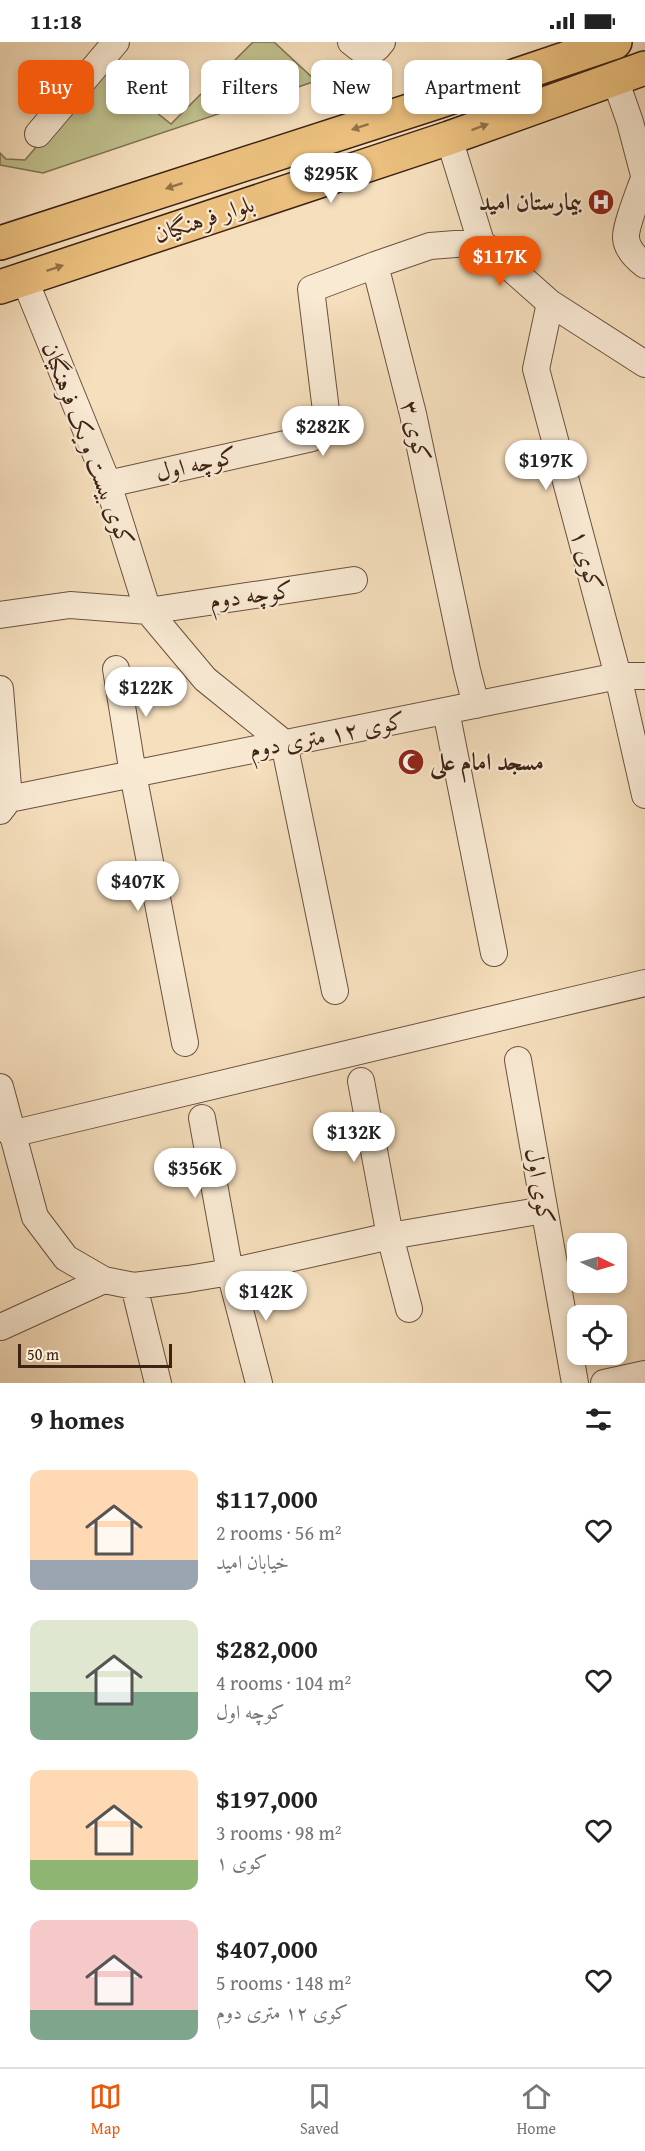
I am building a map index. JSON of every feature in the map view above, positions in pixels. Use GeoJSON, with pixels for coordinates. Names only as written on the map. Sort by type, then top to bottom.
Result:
{"type":"FeatureCollection","features":[{"type":"Feature","properties":{"kind":"main road","name":"بلوار فرهنگیان"},"geometry":{"type":"LineString","coordinates":[[4,239],[437,102],[615,42]]}},
{"type":"Feature","properties":{"kind":"main road","name":"بلوار فرهنگیان"},"geometry":{"type":"LineString","coordinates":[[12,282],[448,138],[630,74]]}},
{"type":"Feature","properties":{"kind":"street"},"geometry":{"type":"LineString","coordinates":[[38,134],[116,42]]}},
{"type":"Feature","properties":{"kind":"street"},"geometry":{"type":"LineString","coordinates":[[351,42],[364,51],[377,48],[382,42]]}},
{"type":"Feature","properties":{"kind":"street"},"geometry":{"type":"LineString","coordinates":[[630,74],[630,122],[645,178],[632,211],[626,238],[634,257],[645,265]]}},
{"type":"Feature","properties":{"kind":"street"},"geometry":{"type":"LineString","coordinates":[[448,138],[481,242],[550,303],[645,364]]}},
{"type":"Feature","properties":{"kind":"street"},"geometry":{"type":"LineString","coordinates":[[375,264],[430,246],[481,242]]}},
{"type":"Feature","properties":{"kind":"street","name":"کوچه اول"},"geometry":{"type":"LineString","coordinates":[[108,484],[312,438],[327,419],[311,289],[375,264]]}},
{"type":"Feature","properties":{"kind":"street","name":"کوی ۳"},"geometry":{"type":"LineString","coordinates":[[375,264],[413,414],[466,670],[476,705]]}},
{"type":"Feature","properties":{"kind":"street","name":"کوی بیست و یک فرهنگیان"},"geometry":{"type":"LineString","coordinates":[[12,282],[108,484],[148,611]]}},
{"type":"Feature","properties":{"kind":"street","name":"کوی ۱"},"geometry":{"type":"LineString","coordinates":[[550,303],[536,369],[618,676],[645,795]]}},
{"type":"Feature","properties":{"kind":"street","name":"کوچه دوم"},"geometry":{"type":"LineString","coordinates":[[0,615],[70,605],[148,611],[354,580]]}},
{"type":"Feature","properties":{"kind":"street"},"geometry":{"type":"LineString","coordinates":[[148,611],[206,679],[284,743],[334,991]]}},
{"type":"Feature","properties":{"kind":"street"},"geometry":{"type":"LineString","coordinates":[[116,669],[185,1043]]}},
{"type":"Feature","properties":{"kind":"street","name":"کوی ۱۲ متری دوم"},"geometry":{"type":"LineString","coordinates":[[4,805],[134,774],[284,743],[618,676],[645,676]]}},
{"type":"Feature","properties":{"kind":"street"},"geometry":{"type":"LineString","coordinates":[[0,689],[4,805]]}},
{"type":"Feature","properties":{"kind":"street"},"geometry":{"type":"LineString","coordinates":[[446,711],[494,953]]}},
{"type":"Feature","properties":{"kind":"street"},"geometry":{"type":"LineString","coordinates":[[11,1134],[645,983]]}},
{"type":"Feature","properties":{"kind":"street","name":"کوی اول"},"geometry":{"type":"LineString","coordinates":[[518,1060],[575,1383]]}},
{"type":"Feature","properties":{"kind":"street"},"geometry":{"type":"LineString","coordinates":[[361,1081],[390,1236],[408,1309]]}},
{"type":"Feature","properties":{"kind":"street"},"geometry":{"type":"LineString","coordinates":[[0,1087],[35,1217],[66,1258],[104,1280],[134,1286],[230,1272],[390,1236],[544,1209]]}},
{"type":"Feature","properties":{"kind":"street"},"geometry":{"type":"LineString","coordinates":[[202,1118],[230,1272],[259,1383]]}},
{"type":"Feature","properties":{"kind":"street"},"geometry":{"type":"LineString","coordinates":[[1,1327],[104,1280]]}},
{"type":"Feature","properties":{"kind":"street"},"geometry":{"type":"LineString","coordinates":[[134,1286],[158,1383]]}},
{"type":"Feature","properties":{"kind":"street"},"geometry":{"type":"LineString","coordinates":[[604,1383],[645,1374]]}},
{"type":"Feature","properties":{"kind":"green space"},"geometry":{"type":"Polygon","coordinates":[[[253,42],[274,42],[293,60],[235,60],[253,42]]]}},
{"type":"Feature","properties":{"kind":"green space"},"geometry":{"type":"Polygon","coordinates":[[[299,65],[311,76],[311,83],[299,87],[299,65]]]}},
{"type":"Feature","properties":{"kind":"green space"},"geometry":{"type":"Polygon","coordinates":[[[103,70],[106,72],[106,114],[158,114],[171,124],[181,114],[189,114],[189,106],[201,94],[201,114],[218,114],[43,173],[0,165],[0,153],[6,159],[25,160],[65,114],[94,114],[94,80],[103,70]]]}},
{"type":"Feature","properties":{"kind":"place","name":"بیمارستان امید"},"geometry":{"type":"Point","coordinates":[601,202]}},
{"type":"Feature","properties":{"kind":"place","name":"مسجد امام علی"},"geometry":{"type":"Point","coordinates":[411,762]}}]}
